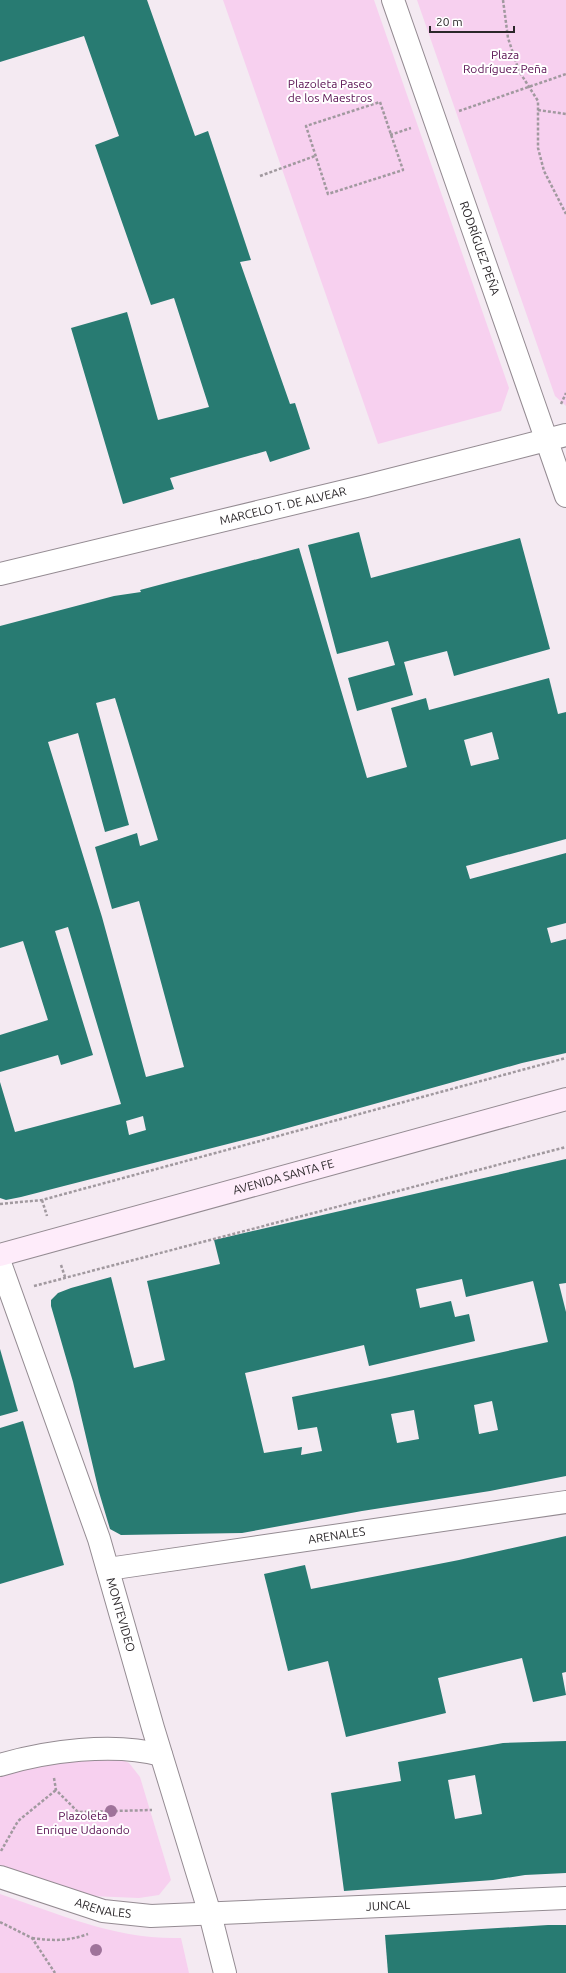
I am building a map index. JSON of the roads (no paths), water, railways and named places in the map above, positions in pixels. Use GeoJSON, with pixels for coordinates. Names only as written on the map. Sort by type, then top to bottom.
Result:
{"type":"FeatureCollection","features":[{"type":"Feature","properties":{"kind":"main road","name":"AVENIDA SANTA FE"},"geometry":{"type":"LineString","coordinates":[[0,1255],[566,1099]]}},
{"type":"Feature","properties":{"kind":"street","name":"RODRÍGUEZ PEÑA"},"geometry":{"type":"LineString","coordinates":[[393,0],[435,119],[556,437],[566,496]]}},
{"type":"Feature","properties":{"kind":"street","name":"MARCELO T. DE ALVEAR"},"geometry":{"type":"LineString","coordinates":[[0,574],[366,486],[556,437]]}},
{"type":"Feature","properties":{"kind":"street","name":"MONTEVIDEO"},"geometry":{"type":"LineString","coordinates":[[0,1263],[108,1568],[161,1755],[210,1914],[225,1973]]}},
{"type":"Feature","properties":{"kind":"street","name":"ARENALES"},"geometry":{"type":"LineString","coordinates":[[108,1568],[566,1502]]}},
{"type":"Feature","properties":{"kind":"street"},"geometry":{"type":"LineString","coordinates":[[0,1765],[51,1754],[87,1751],[128,1750],[146,1751],[161,1755]]}},
{"type":"Feature","properties":{"kind":"street","name":"ARENALES"},"geometry":{"type":"LineString","coordinates":[[0,1878],[98,1909],[123,1914],[151,1916],[210,1914]]}},
{"type":"Feature","properties":{"kind":"street","name":"JUNCAL"},"geometry":{"type":"LineString","coordinates":[[210,1914],[566,1898]]}},
{"type":"Feature","properties":{"kind":"park label","name":"Plaza Rodríguez Peña"},"geometry":{"type":"Point","coordinates":[505,62]}},
{"type":"Feature","properties":{"kind":"park label","name":"Plazoleta Paseo de los Maestros"},"geometry":{"type":"Point","coordinates":[330,91]}},
{"type":"Feature","properties":{"kind":"park label","name":"Plazoleta Enrique Udaondo"},"geometry":{"type":"Point","coordinates":[83,1823]}}]}
